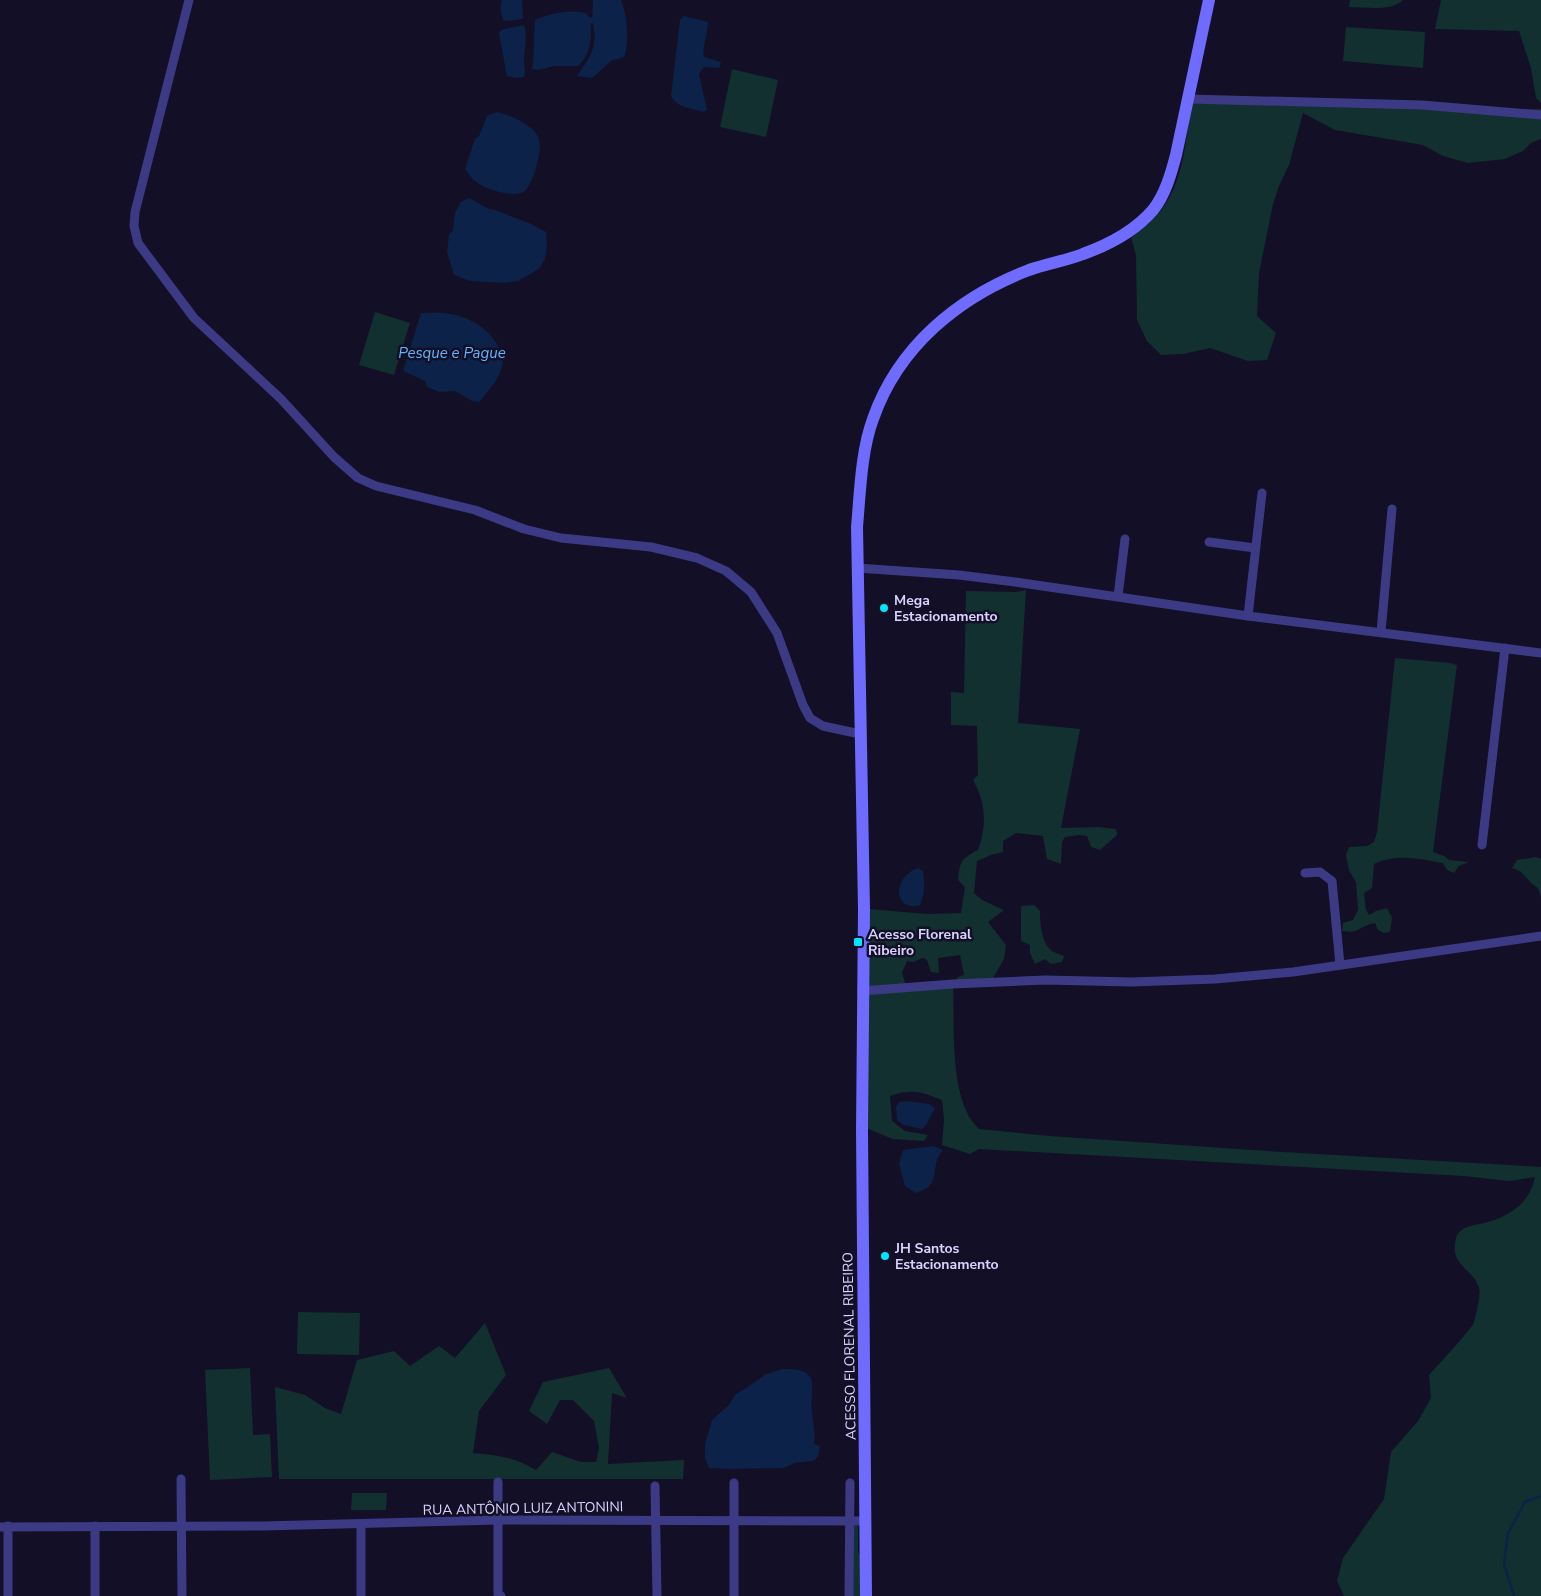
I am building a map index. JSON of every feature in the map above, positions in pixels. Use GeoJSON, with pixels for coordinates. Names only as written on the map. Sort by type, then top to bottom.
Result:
{"type":"FeatureCollection","features":[{"type":"Feature","properties":{"kind":"street"},"geometry":{"type":"LineString","coordinates":[[189,0],[134,212],[134,226],[138,243],[194,318],[281,399],[334,457],[358,478],[376,486],[475,510],[524,529],[561,538],[651,547],[697,558],[726,571],[751,592],[777,633],[803,706],[810,718],[823,726],[860,734]]}},
{"type":"Feature","properties":{"kind":"street","name":"ACESSO FLORENAL RIBEIRO"},"geometry":{"type":"LineString","coordinates":[[866,1596],[862,1130],[864,909],[856,528],[863,464],[872,421],[897,369],[918,342],[955,309],[990,287],[1029,270],[1083,254],[1106,244],[1126,233],[1153,210],[1171,174],[1189,99],[1208,0]]}},
{"type":"Feature","properties":{"kind":"street"},"geometry":{"type":"LineString","coordinates":[[1189,99],[1422,105],[1541,115]]}},
{"type":"Feature","properties":{"kind":"street"},"geometry":{"type":"LineString","coordinates":[[1248,616],[1262,493]]}},
{"type":"Feature","properties":{"kind":"street"},"geometry":{"type":"LineString","coordinates":[[1381,632],[1392,509]]}},
{"type":"Feature","properties":{"kind":"street"},"geometry":{"type":"LineString","coordinates":[[1118,596],[1125,539]]}},
{"type":"Feature","properties":{"kind":"street"},"geometry":{"type":"LineString","coordinates":[[1209,542],[1255,548]]}},
{"type":"Feature","properties":{"kind":"street"},"geometry":{"type":"LineString","coordinates":[[858,568],[959,575],[1118,596],[1248,616],[1541,653]]}},
{"type":"Feature","properties":{"kind":"street"},"geometry":{"type":"LineString","coordinates":[[1482,845],[1505,648]]}},
{"type":"Feature","properties":{"kind":"street"},"geometry":{"type":"LineString","coordinates":[[1305,873],[1320,872],[1332,881],[1340,965]]}},
{"type":"Feature","properties":{"kind":"street"},"geometry":{"type":"LineString","coordinates":[[862,991],[1044,980],[1132,982],[1215,979],[1293,972],[1541,936]]}},
{"type":"Feature","properties":{"kind":"street"},"geometry":{"type":"LineString","coordinates":[[181,1479],[182,1596]]}},
{"type":"Feature","properties":{"kind":"street"},"geometry":{"type":"LineString","coordinates":[[498,1482],[498,1594],[501,1596]]}},
{"type":"Feature","properties":{"kind":"street"},"geometry":{"type":"LineString","coordinates":[[734,1483],[734,1596]]}},
{"type":"Feature","properties":{"kind":"street"},"geometry":{"type":"LineString","coordinates":[[849,1596],[850,1483]]}},
{"type":"Feature","properties":{"kind":"street"},"geometry":{"type":"LineString","coordinates":[[655,1486],[657,1596]]}},
{"type":"Feature","properties":{"kind":"street","name":"RUA ANTÔNIO LUIZ ANTONINI"},"geometry":{"type":"LineString","coordinates":[[4,1526],[181,1527],[498,1520],[866,1521]]}},
{"type":"Feature","properties":{"kind":"street"},"geometry":{"type":"LineString","coordinates":[[361,1596],[362,1524]]}},
{"type":"Feature","properties":{"kind":"street"},"geometry":{"type":"LineString","coordinates":[[4,1526],[8,1596]]}},
{"type":"Feature","properties":{"kind":"street"},"geometry":{"type":"LineString","coordinates":[[95,1526],[95,1596]]}},
{"type":"Feature","properties":{"kind":"green space"},"geometry":{"type":"Polygon","coordinates":[[[1350,0],[1403,0],[1398,4],[1378,8],[1349,7],[1350,0]]]}},
{"type":"Feature","properties":{"kind":"green space"},"geometry":{"type":"Polygon","coordinates":[[[1441,0],[1541,0],[1541,103],[1536,98],[1531,68],[1519,31],[1435,29],[1441,0]]]}},
{"type":"Feature","properties":{"kind":"green space"},"geometry":{"type":"Polygon","coordinates":[[[1346,27],[1425,32],[1423,68],[1343,61],[1346,27]]]}},
{"type":"Feature","properties":{"kind":"green space"},"geometry":{"type":"Polygon","coordinates":[[[732,69],[778,80],[766,137],[720,127],[732,69]]]}},
{"type":"Feature","properties":{"kind":"green space"},"geometry":{"type":"Polygon","coordinates":[[[1192,98],[1420,109],[1541,109],[1541,139],[1531,143],[1523,151],[1505,159],[1468,163],[1443,156],[1423,145],[1335,130],[1303,113],[1289,165],[1273,204],[1259,273],[1257,316],[1276,333],[1267,360],[1248,361],[1210,348],[1183,354],[1161,355],[1147,341],[1137,320],[1136,255],[1131,238],[1157,215],[1173,189],[1183,160],[1192,98]]]}},
{"type":"Feature","properties":{"kind":"green space"},"geometry":{"type":"Polygon","coordinates":[[[375,312],[410,323],[394,375],[359,365],[375,312]]]}},
{"type":"Feature","properties":{"kind":"green space"},"geometry":{"type":"Polygon","coordinates":[[[1026,590],[1018,723],[1080,729],[1061,828],[1098,827],[1116,829],[1117,835],[1100,850],[1091,847],[1087,836],[1065,837],[1062,842],[1061,864],[1047,859],[1043,836],[1016,833],[1003,841],[1003,852],[977,861],[974,893],[982,900],[1004,910],[988,922],[1006,945],[1004,959],[993,978],[955,981],[958,977],[964,975],[960,955],[938,958],[939,973],[931,972],[927,960],[923,958],[913,962],[907,961],[902,973],[906,986],[953,984],[955,1061],[962,1100],[969,1116],[979,1129],[1050,1136],[1541,1167],[1541,1596],[1344,1596],[1337,1581],[1343,1558],[1384,1499],[1391,1452],[1418,1421],[1431,1398],[1429,1375],[1474,1322],[1479,1300],[1479,1288],[1473,1276],[1456,1257],[1455,1243],[1457,1235],[1465,1228],[1502,1217],[1517,1208],[1528,1194],[1535,1177],[1509,1181],[1464,1176],[979,1149],[970,1154],[942,1145],[944,1120],[942,1100],[916,1092],[904,1092],[890,1096],[892,1121],[905,1131],[928,1135],[924,1141],[893,1139],[866,1128],[869,909],[928,914],[961,913],[965,887],[958,880],[962,861],[978,850],[984,823],[981,797],[973,780],[978,775],[977,726],[951,725],[951,692],[964,693],[966,591],[1016,592],[1026,590]]]}},
{"type":"Feature","properties":{"kind":"green space"},"geometry":{"type":"Polygon","coordinates":[[[1395,658],[1457,665],[1433,852],[1449,860],[1469,862],[1459,866],[1454,873],[1447,870],[1443,863],[1417,859],[1391,859],[1374,864],[1372,888],[1364,893],[1366,910],[1369,915],[1387,908],[1392,918],[1390,932],[1384,933],[1378,930],[1375,923],[1356,931],[1342,931],[1343,923],[1353,920],[1358,910],[1356,882],[1349,870],[1346,855],[1349,847],[1367,846],[1374,842],[1377,832],[1395,658]]]}},
{"type":"Feature","properties":{"kind":"green space"},"geometry":{"type":"Polygon","coordinates":[[[1536,857],[1541,859],[1541,897],[1538,888],[1520,871],[1512,868],[1517,860],[1536,857]]]}},
{"type":"Feature","properties":{"kind":"green space"},"geometry":{"type":"Polygon","coordinates":[[[1034,905],[1040,911],[1040,921],[1045,943],[1052,951],[1064,956],[1062,962],[1051,964],[1045,959],[1035,964],[1030,953],[1030,945],[1021,941],[1021,906],[1034,905]]]}},
{"type":"Feature","properties":{"kind":"green space"},"geometry":{"type":"Polygon","coordinates":[[[298,1312],[360,1313],[359,1355],[297,1354],[298,1312]]]}},
{"type":"Feature","properties":{"kind":"green space"},"geometry":{"type":"Polygon","coordinates":[[[485,1323],[506,1375],[479,1411],[473,1453],[506,1457],[536,1470],[552,1452],[581,1462],[596,1462],[599,1448],[594,1421],[573,1400],[560,1400],[547,1424],[529,1411],[543,1382],[609,1368],[627,1398],[612,1393],[608,1464],[684,1460],[683,1479],[279,1479],[275,1387],[305,1395],[325,1408],[341,1414],[357,1360],[394,1351],[410,1366],[439,1346],[455,1358],[485,1323]]]}},
{"type":"Feature","properties":{"kind":"green space"},"geometry":{"type":"Polygon","coordinates":[[[250,1368],[253,1435],[270,1434],[272,1477],[210,1480],[205,1370],[250,1368]]]}},
{"type":"Feature","properties":{"kind":"green space"},"geometry":{"type":"Polygon","coordinates":[[[352,1493],[387,1493],[386,1510],[351,1510],[352,1493]]]}},
{"type":"Feature","properties":{"kind":"green space"},"geometry":{"type":"Polygon","coordinates":[[[858,1525],[858,1551],[861,1558],[860,1596],[853,1596],[854,1526],[858,1525]]]}},
{"type":"Feature","properties":{"kind":"water"},"geometry":{"type":"Polygon","coordinates":[[[502,0],[522,0],[523,19],[503,20],[500,8],[502,0]]]}},
{"type":"Feature","properties":{"kind":"water"},"geometry":{"type":"Polygon","coordinates":[[[593,0],[621,0],[627,28],[627,44],[624,57],[611,61],[592,78],[577,76],[594,46],[593,23],[591,23],[588,52],[578,66],[554,66],[538,70],[532,69],[535,20],[547,15],[567,12],[586,13],[592,18],[593,0]]]}},
{"type":"Feature","properties":{"kind":"water"},"geometry":{"type":"Polygon","coordinates":[[[684,16],[708,22],[704,57],[721,62],[719,68],[704,67],[699,74],[707,110],[703,112],[680,105],[671,96],[680,20],[684,16]]]}},
{"type":"Feature","properties":{"kind":"water"},"geometry":{"type":"Polygon","coordinates":[[[524,25],[526,38],[525,75],[524,77],[515,78],[507,76],[499,34],[501,30],[524,25]]]}},
{"type":"Feature","properties":{"kind":"water"},"geometry":{"type":"Polygon","coordinates":[[[497,112],[526,124],[535,132],[539,140],[539,154],[534,174],[527,189],[520,193],[499,192],[485,187],[474,180],[465,169],[475,139],[479,136],[487,116],[497,112]]]}},
{"type":"Feature","properties":{"kind":"water"},"geometry":{"type":"Polygon","coordinates":[[[469,198],[489,209],[531,224],[546,232],[547,246],[545,259],[539,269],[518,281],[503,283],[470,281],[454,275],[447,252],[449,235],[453,230],[455,213],[461,202],[469,198]]]}},
{"type":"Feature","properties":{"kind":"water","name":"Pesque e Pague"},"geometry":{"type":"Polygon","coordinates":[[[421,313],[443,313],[474,322],[490,335],[501,350],[503,362],[500,373],[494,384],[479,402],[472,401],[455,391],[439,392],[427,387],[425,381],[403,371],[421,313]]]}},
{"type":"Feature","properties":{"kind":"water"},"geometry":{"type":"Polygon","coordinates":[[[918,868],[923,871],[924,892],[920,905],[911,906],[905,904],[901,899],[899,893],[900,886],[903,879],[909,873],[918,868]]]}},
{"type":"Feature","properties":{"kind":"water"},"geometry":{"type":"Polygon","coordinates":[[[907,1101],[929,1104],[935,1108],[922,1129],[904,1125],[897,1120],[896,1107],[899,1102],[907,1101]]]}},
{"type":"Feature","properties":{"kind":"water"},"geometry":{"type":"Polygon","coordinates":[[[933,1146],[943,1150],[936,1162],[933,1180],[925,1190],[916,1193],[905,1186],[899,1164],[903,1150],[933,1146]]]}},
{"type":"Feature","properties":{"kind":"water"},"geometry":{"type":"Polygon","coordinates":[[[782,1369],[804,1372],[812,1381],[814,1444],[820,1446],[818,1457],[813,1461],[795,1463],[784,1468],[709,1468],[705,1458],[705,1445],[712,1420],[729,1405],[735,1395],[764,1375],[782,1369]]]}},
{"type":"Feature","properties":{"kind":"waterway"},"geometry":{"type":"LineString","coordinates":[[1514,1596],[1504,1564],[1508,1533],[1525,1502],[1541,1496]]}},
{"type":"Feature","properties":{"kind":"place","name":"Mega Estacionamento"},"geometry":{"type":"Point","coordinates":[884,608]}},
{"type":"Feature","properties":{"kind":"place","name":"Acesso Florenal Ribeiro"},"geometry":{"type":"Point","coordinates":[858,942]}},
{"type":"Feature","properties":{"kind":"place","name":"JH Santos Estacionamento"},"geometry":{"type":"Point","coordinates":[885,1256]}}]}
